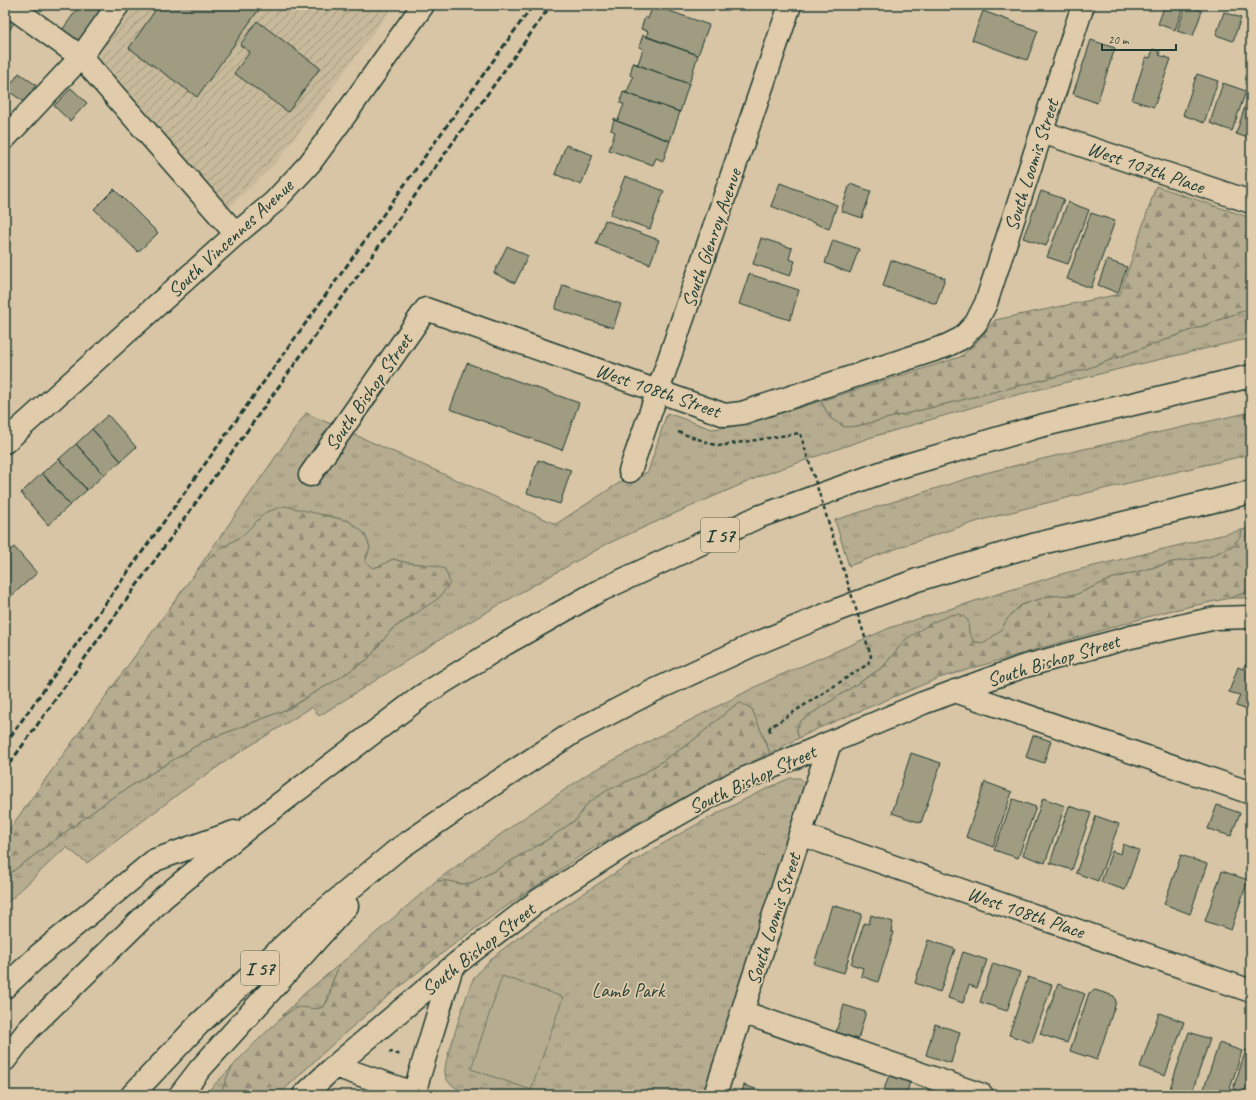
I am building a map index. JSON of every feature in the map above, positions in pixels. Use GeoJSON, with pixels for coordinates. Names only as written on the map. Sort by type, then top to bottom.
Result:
{"type":"FeatureCollection","features":[{"type":"Feature","properties":{"kind":"main road"},"geometry":{"type":"LineString","coordinates":[[9,5],[81,58],[236,234]]}},
{"type":"Feature","properties":{"kind":"main road"},"geometry":{"type":"LineString","coordinates":[[5,138],[81,58],[118,5]]}},
{"type":"Feature","properties":{"kind":"main road","name":"South Vincennes Avenue"},"geometry":{"type":"LineString","coordinates":[[5,442],[236,234],[274,202],[310,163],[423,5]]}},
{"type":"Feature","properties":{"kind":"main road","name":"South Glenroy Avenue"},"geometry":{"type":"LineString","coordinates":[[630,471],[790,5]]}},
{"type":"Feature","properties":{"kind":"main road","name":"South Loomis Street"},"geometry":{"type":"LineString","coordinates":[[976,323],[986,303],[1083,5]]}},
{"type":"Feature","properties":{"kind":"main road","name":"West 107th Place"},"geometry":{"type":"LineString","coordinates":[[1042,132],[1251,202]]}},
{"type":"Feature","properties":{"kind":"main road","name":"West 108th Street"},"geometry":{"type":"LineString","coordinates":[[426,309],[725,415],[742,413],[946,346],[962,338],[976,323]]}},
{"type":"Feature","properties":{"kind":"main road","name":"South Bishop Street"},"geometry":{"type":"LineString","coordinates":[[310,475],[426,309]]}},
{"type":"Feature","properties":{"kind":"main road","name":"I 57"},"geometry":{"type":"LineString","coordinates":[[5,1060],[28,1030],[164,898],[249,826],[423,695],[505,644],[597,592],[758,517],[886,471],[1024,430],[1251,376]]}},
{"type":"Feature","properties":{"kind":"main road","name":"I 57"},"geometry":{"type":"LineString","coordinates":[[132,1095],[199,1024],[297,933],[397,850],[484,790],[574,732],[653,691],[753,645],[837,610],[918,580],[1033,545],[1251,492]]}},
{"type":"Feature","properties":{"kind":"main road","name":"South Bishop Street"},"geometry":{"type":"LineString","coordinates":[[304,1095],[335,1066],[452,967],[539,900],[630,842],[732,784],[923,703],[1022,667],[1131,637],[1216,618],[1251,617]]}},
{"type":"Feature","properties":{"kind":"main road"},"geometry":{"type":"LineString","coordinates":[[955,691],[1251,793]]}},
{"type":"Feature","properties":{"kind":"main road","name":"South Loomis Street"},"geometry":{"type":"LineString","coordinates":[[715,1095],[830,743]]}},
{"type":"Feature","properties":{"kind":"main road"},"geometry":{"type":"LineString","coordinates":[[5,987],[39,955],[155,860],[249,826]]}},
{"type":"Feature","properties":{"kind":"main road","name":"West 108th Place"},"geometry":{"type":"LineString","coordinates":[[800,834],[1251,991]]}},
{"type":"Feature","properties":{"kind":"main road"},"geometry":{"type":"LineString","coordinates":[[180,1095],[205,1064],[397,850]]}},
{"type":"Feature","properties":{"kind":"main road"},"geometry":{"type":"LineString","coordinates":[[335,1066],[416,1094],[452,967]]}},
{"type":"Feature","properties":{"kind":"main road"},"geometry":{"type":"LineString","coordinates":[[742,1012],[982,1095]]}},
{"type":"Feature","properties":{"kind":"path"},"geometry":{"type":"LineString","coordinates":[[678,432],[718,446],[800,433],[871,656],[868,664],[769,728],[771,733]]}},
{"type":"Feature","properties":{"kind":"path"},"geometry":{"type":"LineString","coordinates":[[386,1055],[391,1052],[407,1057]]}},
{"type":"Feature","properties":{"kind":"shaded area"},"geometry":{"type":"Polygon","coordinates":[[[124,5],[394,5],[276,163],[224,212],[88,56],[124,5]]]}},
{"type":"Feature","properties":{"kind":"green space"},"geometry":{"type":"Polygon","coordinates":[[[1156,186],[1251,218],[1251,308],[1086,369],[857,426],[845,427],[830,418],[821,401],[960,357],[976,343],[995,320],[1120,294],[1156,186]]]}},
{"type":"Feature","properties":{"kind":"green space"},"geometry":{"type":"Polygon","coordinates":[[[1251,308],[1251,338],[1123,368],[997,400],[869,438],[763,475],[607,544],[452,632],[319,716],[312,707],[229,759],[181,792],[87,863],[66,847],[5,905],[5,877],[110,799],[202,742],[290,708],[368,659],[392,629],[416,614],[431,565],[408,563],[393,559],[373,568],[365,562],[370,547],[364,533],[349,521],[325,515],[266,513],[243,535],[217,551],[195,573],[306,413],[556,524],[622,481],[648,472],[667,413],[712,429],[729,427],[758,420],[821,401],[830,418],[857,426],[1086,369],[1251,308]]]}},
{"type":"Feature","properties":{"kind":"green space"},"geometry":{"type":"Polygon","coordinates":[[[1251,412],[1251,454],[984,519],[849,566],[835,520],[985,473],[1075,451],[1251,412]]]}},
{"type":"Feature","properties":{"kind":"green space"},"geometry":{"type":"Polygon","coordinates":[[[285,506],[349,521],[364,533],[370,547],[365,562],[373,568],[393,559],[408,563],[431,565],[445,569],[450,583],[439,598],[392,629],[368,659],[290,708],[202,742],[110,799],[5,877],[5,835],[195,573],[217,551],[243,535],[266,512],[285,506]]]}},
{"type":"Feature","properties":{"kind":"green space"},"geometry":{"type":"Polygon","coordinates":[[[1251,528],[1251,590],[1230,598],[1164,612],[939,678],[819,728],[799,738],[797,728],[802,720],[883,667],[905,640],[931,623],[951,615],[960,614],[968,620],[969,633],[974,642],[985,643],[1001,630],[1008,618],[1021,605],[1049,596],[1075,595],[1111,579],[1173,562],[1209,557],[1232,546],[1241,536],[1242,530],[1251,528]]]}},
{"type":"Feature","properties":{"kind":"green space"},"geometry":{"type":"Polygon","coordinates":[[[1242,530],[1241,536],[1232,546],[1209,557],[1173,562],[1111,579],[1075,595],[1049,596],[1022,605],[1008,618],[1001,630],[986,643],[974,642],[969,633],[967,620],[905,640],[883,667],[802,720],[797,728],[799,738],[770,753],[752,709],[735,705],[690,743],[643,774],[608,790],[588,803],[577,819],[547,840],[471,883],[460,884],[449,881],[436,881],[589,773],[767,681],[892,627],[1065,573],[1242,530]]]}},
{"type":"Feature","properties":{"kind":"green space"},"geometry":{"type":"Polygon","coordinates":[[[1251,590],[1251,598],[1230,598],[1251,590]]]}},
{"type":"Feature","properties":{"kind":"green space"},"geometry":{"type":"Polygon","coordinates":[[[741,703],[752,709],[770,753],[682,798],[595,847],[498,912],[465,936],[369,1012],[279,1095],[222,1095],[227,1076],[233,1066],[253,1045],[283,1017],[296,1008],[300,1007],[315,1009],[325,1005],[329,998],[333,981],[340,964],[436,881],[449,881],[460,884],[471,883],[496,870],[547,840],[577,819],[588,803],[608,790],[643,774],[690,743],[735,705],[741,703]]]}},
{"type":"Feature","properties":{"kind":"green space","name":"Lamb Park"},"geometry":{"type":"Polygon","coordinates":[[[790,778],[800,778],[805,783],[805,790],[704,1095],[474,1095],[449,1083],[445,1072],[446,1065],[451,1044],[470,986],[474,978],[490,960],[519,937],[636,860],[727,808],[790,778]]]}},
{"type":"Feature","properties":{"kind":"green space"},"geometry":{"type":"Polygon","coordinates":[[[340,964],[331,985],[329,996],[325,1005],[317,1009],[296,1008],[282,1016],[305,993],[340,964]]]}},
{"type":"Feature","properties":{"kind":"green space"},"geometry":{"type":"Polygon","coordinates":[[[502,976],[563,997],[531,1090],[471,1069],[502,976]]]}},
{"type":"Feature","properties":{"kind":"green space"},"geometry":{"type":"Polygon","coordinates":[[[233,1066],[222,1095],[204,1095],[233,1066]]]}},
{"type":"Feature","properties":{"kind":"building"},"geometry":{"type":"Polygon","coordinates":[[[80,5],[92,5],[102,13],[79,46],[60,33],[80,5]]]}},
{"type":"Feature","properties":{"kind":"building"},"geometry":{"type":"Polygon","coordinates":[[[159,5],[262,5],[197,97],[129,48],[159,5]]]}},
{"type":"Feature","properties":{"kind":"building"},"geometry":{"type":"Polygon","coordinates":[[[335,5],[350,5],[345,12],[335,5]]]}},
{"type":"Feature","properties":{"kind":"building"},"geometry":{"type":"Polygon","coordinates":[[[653,5],[709,25],[698,55],[646,37],[648,31],[641,29],[645,17],[648,19],[653,5]]]}},
{"type":"Feature","properties":{"kind":"building"},"geometry":{"type":"Polygon","coordinates":[[[1165,5],[1184,5],[1175,30],[1158,24],[1165,5]]]}},
{"type":"Feature","properties":{"kind":"building"},"geometry":{"type":"Polygon","coordinates":[[[1186,5],[1202,11],[1193,36],[1177,31],[1186,5]]]}},
{"type":"Feature","properties":{"kind":"building"},"geometry":{"type":"Polygon","coordinates":[[[983,11],[1038,31],[1027,60],[972,40],[983,11]]]}},
{"type":"Feature","properties":{"kind":"building"},"geometry":{"type":"Polygon","coordinates":[[[1224,12],[1241,18],[1233,41],[1216,35],[1224,12]]]}},
{"type":"Feature","properties":{"kind":"building"},"geometry":{"type":"Polygon","coordinates":[[[5,15],[15,21],[5,37],[5,15]]]}},
{"type":"Feature","properties":{"kind":"building"},"geometry":{"type":"Polygon","coordinates":[[[257,21],[320,68],[288,112],[234,73],[250,52],[240,45],[257,21]]]}},
{"type":"Feature","properties":{"kind":"building"},"geometry":{"type":"Polygon","coordinates":[[[643,35],[698,55],[689,84],[633,63],[638,64],[643,49],[639,47],[643,35]]]}},
{"type":"Feature","properties":{"kind":"building"},"geometry":{"type":"Polygon","coordinates":[[[1091,40],[1115,48],[1097,103],[1073,94],[1091,40]]]}},
{"type":"Feature","properties":{"kind":"building"},"geometry":{"type":"Polygon","coordinates":[[[1153,49],[1160,52],[1159,55],[1171,59],[1154,107],[1132,100],[1146,57],[1150,58],[1153,49]]]}},
{"type":"Feature","properties":{"kind":"building"},"geometry":{"type":"Polygon","coordinates":[[[633,63],[689,84],[680,112],[623,92],[627,92],[633,77],[630,75],[633,63]]]}},
{"type":"Feature","properties":{"kind":"building"},"geometry":{"type":"Polygon","coordinates":[[[19,73],[36,85],[24,102],[7,90],[19,73]]]}},
{"type":"Feature","properties":{"kind":"building"},"geometry":{"type":"Polygon","coordinates":[[[1197,74],[1218,81],[1204,123],[1183,115],[1197,74]]]}},
{"type":"Feature","properties":{"kind":"building"},"geometry":{"type":"Polygon","coordinates":[[[1223,83],[1246,91],[1232,131],[1210,123],[1223,83]]]}},
{"type":"Feature","properties":{"kind":"building"},"geometry":{"type":"Polygon","coordinates":[[[71,88],[87,103],[70,121],[54,106],[71,88]]]}},
{"type":"Feature","properties":{"kind":"building"},"geometry":{"type":"Polygon","coordinates":[[[623,92],[680,112],[670,141],[614,120],[614,118],[618,120],[624,104],[620,103],[623,92]]]}},
{"type":"Feature","properties":{"kind":"building"},"geometry":{"type":"Polygon","coordinates":[[[1249,94],[1251,95],[1251,139],[1236,134],[1249,94]]]}},
{"type":"Feature","properties":{"kind":"building"},"geometry":{"type":"Polygon","coordinates":[[[614,120],[670,141],[663,161],[656,158],[653,165],[609,150],[615,132],[611,130],[614,120]]]}},
{"type":"Feature","properties":{"kind":"building"},"geometry":{"type":"Polygon","coordinates":[[[566,145],[593,155],[581,185],[555,174],[566,145]]]}},
{"type":"Feature","properties":{"kind":"building"},"geometry":{"type":"Polygon","coordinates":[[[625,176],[664,191],[650,229],[610,215],[625,176]]]}},
{"type":"Feature","properties":{"kind":"building"},"geometry":{"type":"Polygon","coordinates":[[[780,183],[837,205],[829,229],[771,206],[780,183]]]}},
{"type":"Feature","properties":{"kind":"building"},"geometry":{"type":"Polygon","coordinates":[[[850,184],[871,191],[862,218],[841,211],[850,184]]]}},
{"type":"Feature","properties":{"kind":"building"},"geometry":{"type":"Polygon","coordinates":[[[114,189],[158,233],[138,252],[94,209],[114,189]]]}},
{"type":"Feature","properties":{"kind":"building"},"geometry":{"type":"Polygon","coordinates":[[[1041,191],[1064,199],[1046,246],[1023,238],[1041,191]]]}},
{"type":"Feature","properties":{"kind":"building"},"geometry":{"type":"Polygon","coordinates":[[[1068,202],[1089,210],[1068,264],[1047,257],[1068,202]]]}},
{"type":"Feature","properties":{"kind":"building"},"geometry":{"type":"Polygon","coordinates":[[[1091,213],[1115,221],[1091,288],[1067,279],[1091,213]]]}},
{"type":"Feature","properties":{"kind":"building"},"geometry":{"type":"Polygon","coordinates":[[[605,220],[659,240],[650,264],[596,244],[605,220]]]}},
{"type":"Feature","properties":{"kind":"building"},"geometry":{"type":"Polygon","coordinates":[[[761,238],[792,248],[789,259],[795,261],[790,276],[753,264],[761,238]]]}},
{"type":"Feature","properties":{"kind":"building"},"geometry":{"type":"Polygon","coordinates":[[[833,240],[859,249],[850,273],[825,263],[833,240]]]}},
{"type":"Feature","properties":{"kind":"building"},"geometry":{"type":"Polygon","coordinates":[[[507,246],[528,256],[515,283],[494,273],[507,246]]]}},
{"type":"Feature","properties":{"kind":"building"},"geometry":{"type":"Polygon","coordinates":[[[891,260],[945,278],[936,304],[883,286],[891,260]]]}},
{"type":"Feature","properties":{"kind":"building"},"geometry":{"type":"Polygon","coordinates":[[[1107,260],[1127,267],[1118,293],[1098,285],[1107,260]]]}},
{"type":"Feature","properties":{"kind":"building"},"geometry":{"type":"Polygon","coordinates":[[[749,274],[799,290],[790,320],[739,304],[749,274]]]}},
{"type":"Feature","properties":{"kind":"building"},"geometry":{"type":"Polygon","coordinates":[[[563,285],[621,304],[613,328],[555,309],[563,285]]]}},
{"type":"Feature","properties":{"kind":"building"},"geometry":{"type":"Polygon","coordinates":[[[467,363],[579,403],[562,450],[450,409],[467,363]]]}},
{"type":"Feature","properties":{"kind":"building"},"geometry":{"type":"Polygon","coordinates":[[[108,415],[136,447],[121,461],[92,429],[108,415]]]}},
{"type":"Feature","properties":{"kind":"building"},"geometry":{"type":"Polygon","coordinates":[[[92,429],[121,461],[104,475],[76,444],[92,429]]]}},
{"type":"Feature","properties":{"kind":"building"},"geometry":{"type":"Polygon","coordinates":[[[76,444],[104,475],[87,490],[59,459],[76,444]]]}},
{"type":"Feature","properties":{"kind":"building"},"geometry":{"type":"Polygon","coordinates":[[[59,459],[87,490],[70,505],[42,473],[59,459]]]}},
{"type":"Feature","properties":{"kind":"building"},"geometry":{"type":"Polygon","coordinates":[[[538,460],[571,470],[560,504],[527,493],[538,460]]]}},
{"type":"Feature","properties":{"kind":"building"},"geometry":{"type":"Polygon","coordinates":[[[42,473],[70,505],[48,525],[21,493],[42,473]]]}},
{"type":"Feature","properties":{"kind":"building"},"geometry":{"type":"Polygon","coordinates":[[[14,547],[37,573],[9,598],[5,594],[5,555],[14,547]]]}},
{"type":"Feature","properties":{"kind":"building"},"geometry":{"type":"Polygon","coordinates":[[[1245,664],[1251,666],[1251,711],[1236,706],[1240,695],[1229,692],[1238,667],[1243,669],[1245,664]]]}},
{"type":"Feature","properties":{"kind":"building"},"geometry":{"type":"Polygon","coordinates":[[[1033,735],[1051,741],[1044,763],[1026,757],[1033,735]]]}},
{"type":"Feature","properties":{"kind":"building"},"geometry":{"type":"Polygon","coordinates":[[[911,753],[941,763],[921,823],[892,813],[911,753]]]}},
{"type":"Feature","properties":{"kind":"building"},"geometry":{"type":"Polygon","coordinates":[[[985,782],[1012,792],[993,847],[966,837],[985,782]]]}},
{"type":"Feature","properties":{"kind":"building"},"geometry":{"type":"Polygon","coordinates":[[[1043,798],[1065,806],[1045,863],[1023,855],[1043,798]]]}},
{"type":"Feature","properties":{"kind":"building"},"geometry":{"type":"Polygon","coordinates":[[[1013,799],[1036,807],[1018,858],[994,850],[1013,799]]]}},
{"type":"Feature","properties":{"kind":"building"},"geometry":{"type":"Polygon","coordinates":[[[1217,805],[1240,813],[1231,836],[1208,829],[1217,805]]]}},
{"type":"Feature","properties":{"kind":"building"},"geometry":{"type":"Polygon","coordinates":[[[1069,806],[1091,813],[1072,870],[1050,863],[1069,806]]]}},
{"type":"Feature","properties":{"kind":"building"},"geometry":{"type":"Polygon","coordinates":[[[1096,816],[1119,824],[1098,881],[1076,873],[1096,816]]]}},
{"type":"Feature","properties":{"kind":"building"},"geometry":{"type":"Polygon","coordinates":[[[1123,844],[1139,850],[1125,890],[1101,882],[1112,851],[1121,854],[1123,844]]]}},
{"type":"Feature","properties":{"kind":"building"},"geometry":{"type":"Polygon","coordinates":[[[1181,855],[1207,864],[1190,914],[1164,904],[1181,855]]]}},
{"type":"Feature","properties":{"kind":"building"},"geometry":{"type":"Polygon","coordinates":[[[1222,871],[1248,880],[1231,930],[1205,921],[1222,871]]]}},
{"type":"Feature","properties":{"kind":"building"},"geometry":{"type":"Polygon","coordinates":[[[832,905],[862,914],[844,973],[814,964],[832,905]]]}},
{"type":"Feature","properties":{"kind":"building"},"geometry":{"type":"Polygon","coordinates":[[[871,915],[893,922],[891,931],[894,932],[878,982],[861,976],[863,968],[851,964],[864,923],[869,924],[871,915]]]}},
{"type":"Feature","properties":{"kind":"building"},"geometry":{"type":"Polygon","coordinates":[[[928,940],[955,949],[940,992],[915,983],[928,940]]]}},
{"type":"Feature","properties":{"kind":"building"},"geometry":{"type":"Polygon","coordinates":[[[963,952],[987,960],[977,988],[969,985],[963,1003],[948,998],[963,952]]]}},
{"type":"Feature","properties":{"kind":"building"},"geometry":{"type":"Polygon","coordinates":[[[993,963],[1020,972],[1007,1011],[980,1002],[993,963]]]}},
{"type":"Feature","properties":{"kind":"building"},"geometry":{"type":"Polygon","coordinates":[[[1028,977],[1052,985],[1032,1043],[1009,1035],[1028,977]]]}},
{"type":"Feature","properties":{"kind":"building"},"geometry":{"type":"Polygon","coordinates":[[[1058,984],[1085,994],[1067,1043],[1040,1034],[1058,984]]]}},
{"type":"Feature","properties":{"kind":"building"},"geometry":{"type":"Polygon","coordinates":[[[1095,990],[1114,996],[1116,1002],[1097,1060],[1070,1051],[1089,993],[1095,990]]]}},
{"type":"Feature","properties":{"kind":"building"},"geometry":{"type":"Polygon","coordinates":[[[844,1005],[866,1012],[858,1039],[836,1032],[844,1005]]]}},
{"type":"Feature","properties":{"kind":"building"},"geometry":{"type":"Polygon","coordinates":[[[1159,1013],[1184,1022],[1165,1076],[1140,1067],[1159,1013]]]}},
{"type":"Feature","properties":{"kind":"building"},"geometry":{"type":"Polygon","coordinates":[[[935,1024],[960,1032],[951,1063],[926,1055],[935,1024]]]}},
{"type":"Feature","properties":{"kind":"building"},"geometry":{"type":"Polygon","coordinates":[[[1189,1032],[1210,1039],[1191,1095],[1179,1095],[1169,1091],[1189,1032]]]}},
{"type":"Feature","properties":{"kind":"building"},"geometry":{"type":"Polygon","coordinates":[[[1219,1043],[1242,1051],[1228,1095],[1202,1095],[1219,1043]]]}},
{"type":"Feature","properties":{"kind":"building"},"geometry":{"type":"Polygon","coordinates":[[[1246,1050],[1251,1051],[1251,1095],[1233,1089],[1246,1050]]]}},
{"type":"Feature","properties":{"kind":"building"},"geometry":{"type":"Polygon","coordinates":[[[889,1075],[910,1082],[906,1095],[882,1095],[889,1075]]]}},
{"type":"Feature","properties":{"kind":"building"},"geometry":{"type":"Polygon","coordinates":[[[744,1085],[767,1093],[766,1095],[741,1095],[744,1085]]]}},
{"type":"Feature","properties":{"kind":"railway"},"geometry":{"type":"LineString","coordinates":[[5,744],[533,5]]}},
{"type":"Feature","properties":{"kind":"railway"},"geometry":{"type":"LineString","coordinates":[[5,770],[551,5]]}}]}
